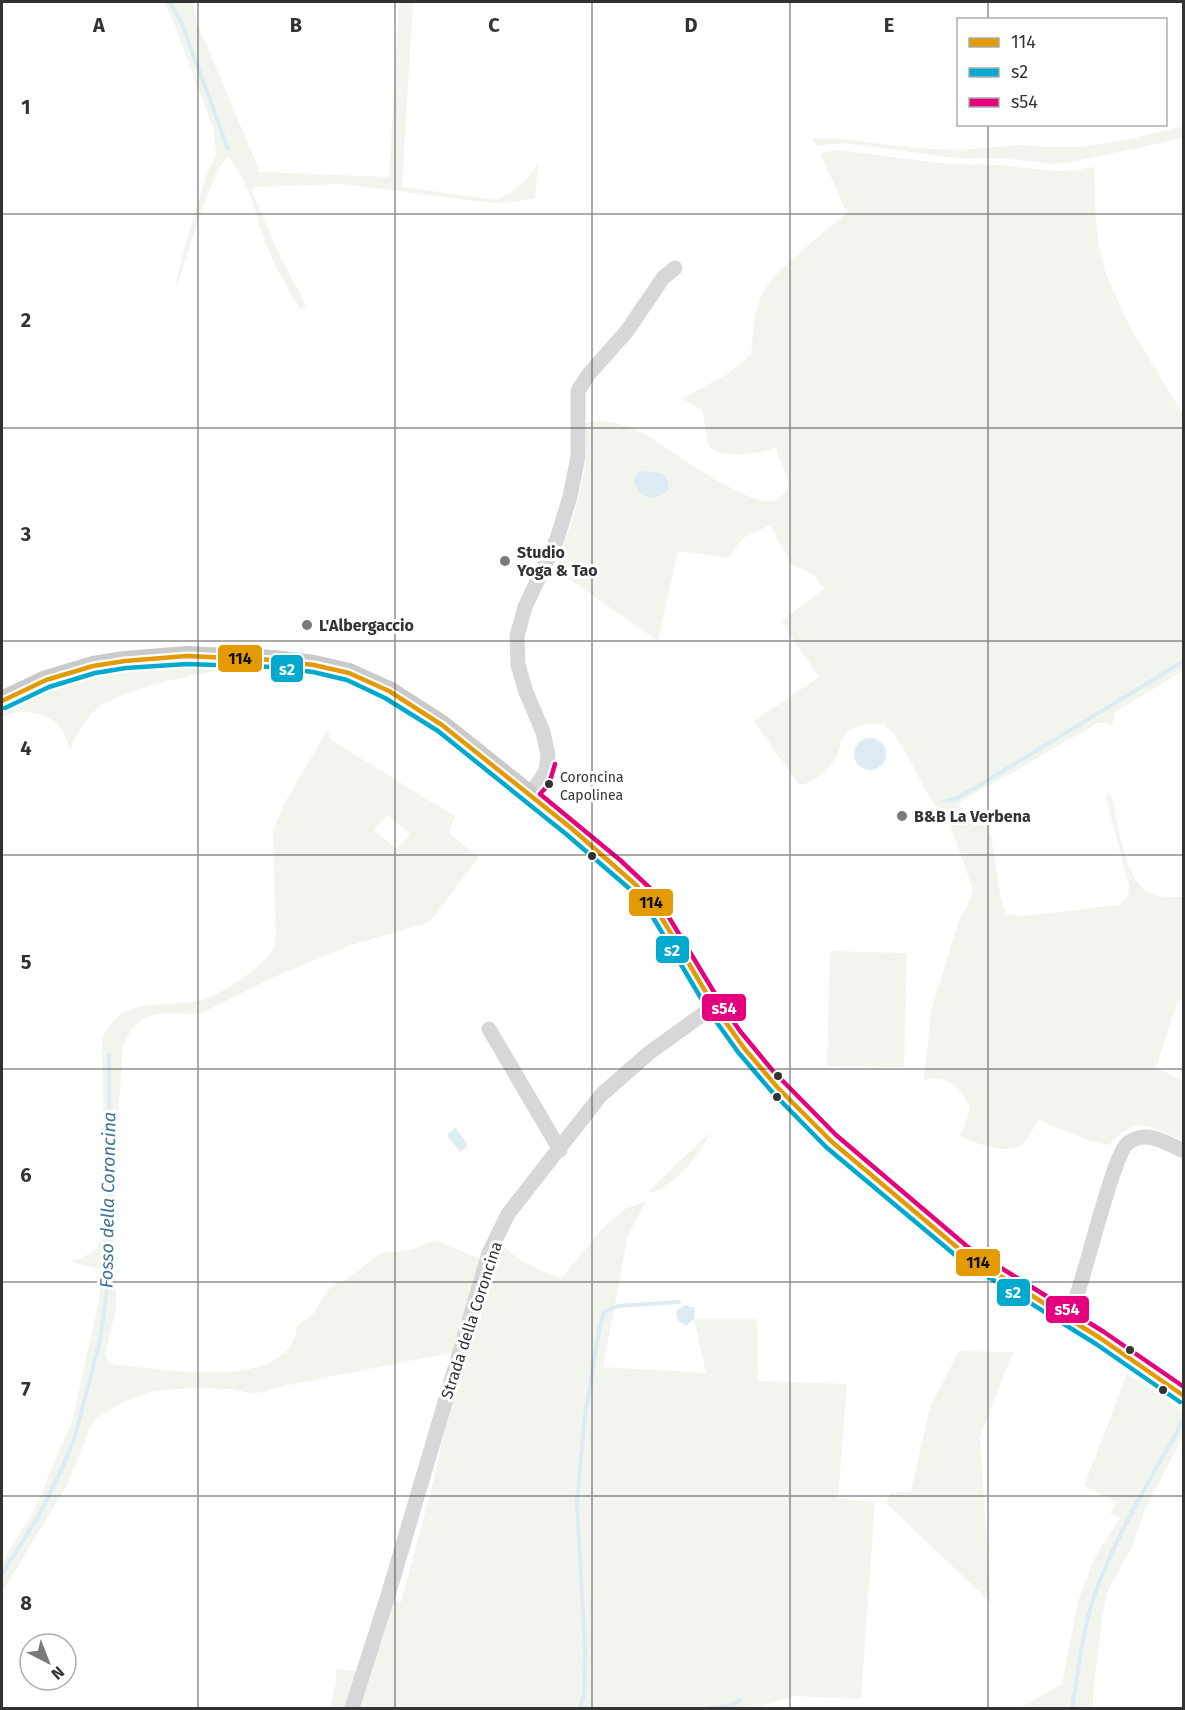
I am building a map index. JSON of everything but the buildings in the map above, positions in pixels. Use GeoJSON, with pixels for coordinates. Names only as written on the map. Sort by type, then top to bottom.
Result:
{"type":"FeatureCollection","features":[{"type":"Feature","properties":{"kind":"main road"},"geometry":{"type":"LineString","coordinates":[[2,701],[58,676],[93,666],[188,656],[274,660],[315,665],[349,673],[389,690],[442,725],[530,795],[608,859],[646,896],[714,1006],[767,1076],[843,1151],[965,1254],[1122,1352],[1184,1396]]}},
{"type":"Feature","properties":{"kind":"street"},"geometry":{"type":"LineString","coordinates":[[530,795],[546,771],[548,754],[543,732],[526,692],[518,665],[517,636],[525,607],[558,539],[570,497],[578,445],[577,395],[588,375],[627,331],[663,278],[675,268]]}},
{"type":"Feature","properties":{"kind":"street","name":"Strada della Coroncina"},"geometry":{"type":"LineString","coordinates":[[352,1708],[489,1254],[508,1214],[607,1089],[666,1040],[714,1006]]}},
{"type":"Feature","properties":{"kind":"street"},"geometry":{"type":"LineString","coordinates":[[489,1029],[560,1150]]}},
{"type":"Feature","properties":{"kind":"street"},"geometry":{"type":"LineString","coordinates":[[1069,1318],[1078,1298],[1112,1176],[1123,1147],[1134,1139],[1150,1137],[1184,1151]]}},
{"type":"Feature","properties":{"kind":"shaded area"},"geometry":{"type":"Polygon","coordinates":[[[164,2],[193,2],[198,25],[260,172],[389,177],[399,2],[413,2],[402,187],[497,200],[521,185],[538,163],[535,198],[491,203],[342,184],[252,188],[280,256],[307,307],[300,309],[272,258],[243,179],[228,157],[221,164],[214,178],[174,293],[183,252],[206,176],[216,154],[214,131],[164,2]]]}},
{"type":"Feature","properties":{"kind":"shaded area"},"geometry":{"type":"Polygon","coordinates":[[[1184,126],[1183,138],[1073,162],[1053,164],[1000,158],[956,158],[844,143],[816,146],[812,138],[962,150],[1021,145],[1081,147],[1126,140],[1184,126]]]}},
{"type":"Feature","properties":{"kind":"shaded area"},"geometry":{"type":"Polygon","coordinates":[[[838,150],[947,164],[1000,165],[1053,171],[1094,167],[1099,247],[1107,277],[1130,327],[1183,414],[1183,671],[1115,712],[1113,726],[1098,723],[962,801],[959,806],[984,824],[991,835],[1000,894],[1006,915],[1024,916],[1119,905],[1126,899],[1129,885],[1106,798],[1107,794],[1112,797],[1129,865],[1142,888],[1155,895],[1183,897],[1183,998],[1176,1005],[1156,1068],[1183,1080],[1183,1141],[1152,1128],[1136,1126],[1119,1135],[1109,1145],[1090,1141],[1038,1120],[1025,1141],[1011,1149],[994,1148],[961,1136],[970,1108],[962,1094],[946,1081],[924,1080],[931,1011],[960,917],[968,905],[973,890],[948,819],[932,802],[895,735],[883,724],[862,725],[852,729],[843,738],[835,760],[827,770],[817,778],[799,785],[754,721],[819,677],[781,621],[824,589],[815,575],[792,565],[770,525],[743,538],[729,558],[678,551],[658,641],[555,569],[583,480],[586,451],[584,423],[600,421],[614,423],[643,433],[724,484],[757,499],[773,501],[785,491],[789,485],[776,448],[742,454],[716,451],[709,447],[702,410],[682,399],[727,374],[751,355],[756,315],[760,299],[769,282],[789,261],[847,213],[820,153],[838,150]]]}},
{"type":"Feature","properties":{"kind":"shaded area"},"geometry":{"type":"Polygon","coordinates":[[[640,471],[662,473],[668,481],[669,489],[658,497],[642,495],[635,485],[634,478],[640,471]]]}},
{"type":"Feature","properties":{"kind":"shaded area"},"geometry":{"type":"Polygon","coordinates":[[[249,665],[170,680],[112,700],[98,708],[89,717],[70,750],[62,729],[51,719],[30,712],[2,717],[2,710],[73,679],[126,669],[249,665]]]}},
{"type":"Feature","properties":{"kind":"shaded area"},"geometry":{"type":"Polygon","coordinates":[[[328,729],[331,740],[455,816],[449,833],[479,857],[430,922],[351,945],[274,977],[200,1014],[161,1013],[143,1018],[131,1030],[123,1045],[115,1164],[116,1309],[105,1355],[109,1363],[165,1370],[222,1372],[250,1369],[273,1361],[289,1347],[297,1325],[314,1313],[328,1290],[336,1283],[346,1280],[379,1254],[413,1249],[436,1240],[481,1259],[454,1352],[253,1394],[233,1389],[191,1388],[152,1391],[122,1403],[92,1423],[66,1487],[2,1592],[2,1563],[33,1512],[72,1422],[99,1300],[100,1269],[71,1262],[91,1253],[105,1236],[102,1038],[111,1024],[132,1009],[198,1001],[216,994],[238,982],[271,953],[276,935],[273,830],[284,804],[328,729]],[[387,815],[374,830],[397,849],[410,834],[387,815]]]}},
{"type":"Feature","properties":{"kind":"shaded area"},"geometry":{"type":"Polygon","coordinates":[[[870,738],[881,743],[886,754],[881,765],[870,770],[859,765],[854,754],[859,743],[870,738]]]}},
{"type":"Feature","properties":{"kind":"shaded area"},"geometry":{"type":"Polygon","coordinates":[[[830,951],[907,953],[904,1067],[827,1066],[830,951]]]}},
{"type":"Feature","properties":{"kind":"shaded area"},"geometry":{"type":"Polygon","coordinates":[[[455,1128],[467,1143],[467,1147],[460,1152],[447,1135],[455,1128]]]}},
{"type":"Feature","properties":{"kind":"shaded area"},"geometry":{"type":"Polygon","coordinates":[[[709,1133],[701,1150],[675,1179],[656,1191],[648,1192],[709,1133]]]}},
{"type":"Feature","properties":{"kind":"shaded area"},"geometry":{"type":"Polygon","coordinates":[[[646,1201],[628,1236],[603,1367],[706,1373],[694,1319],[757,1319],[758,1381],[847,1384],[838,1498],[875,1503],[861,1699],[794,1696],[755,1708],[356,1708],[392,1600],[401,1602],[430,1493],[464,1348],[481,1295],[504,1246],[530,1265],[561,1278],[605,1226],[625,1209],[646,1201]]]}},
{"type":"Feature","properties":{"kind":"shaded area"},"geometry":{"type":"Polygon","coordinates":[[[685,1305],[695,1308],[694,1319],[686,1326],[678,1321],[676,1311],[685,1305]]]}},
{"type":"Feature","properties":{"kind":"shaded area"},"geometry":{"type":"Polygon","coordinates":[[[959,1351],[1013,1352],[980,1437],[991,1603],[886,1503],[891,1493],[911,1491],[930,1407],[959,1351]]]}},
{"type":"Feature","properties":{"kind":"shaded area"},"geometry":{"type":"Polygon","coordinates":[[[1127,1374],[1183,1411],[1183,1437],[1146,1507],[1131,1549],[1108,1590],[1102,1618],[1093,1708],[1020,1708],[1062,1684],[1078,1601],[1094,1559],[1120,1518],[1110,1513],[1117,1502],[1084,1486],[1127,1374]]]}},
{"type":"Feature","properties":{"kind":"shaded area"},"geometry":{"type":"Polygon","coordinates":[[[336,1669],[358,1671],[346,1708],[330,1708],[336,1682],[336,1669]]]}},
{"type":"Feature","properties":{"kind":"waterway"},"geometry":{"type":"LineString","coordinates":[[170,2],[182,24],[228,149]]}},
{"type":"Feature","properties":{"kind":"waterway"},"geometry":{"type":"LineString","coordinates":[[945,801],[957,798],[975,788],[1184,661]]}},
{"type":"Feature","properties":{"kind":"waterway","name":"Fosso della Coroncina"},"geometry":{"type":"LineString","coordinates":[[2,1574],[38,1517],[63,1466],[75,1436],[100,1341],[110,1268],[109,1055]]}},
{"type":"Feature","properties":{"kind":"waterway"},"geometry":{"type":"LineString","coordinates":[[580,1708],[584,1694],[585,1650],[577,1504],[584,1423],[599,1330],[604,1312],[618,1306],[679,1302]]}},
{"type":"Feature","properties":{"kind":"waterway"},"geometry":{"type":"LineString","coordinates":[[1072,1708],[1085,1629],[1099,1583],[1128,1520],[1184,1419]]}},
{"type":"Feature","properties":{"kind":"waterway"},"geometry":{"type":"LineString","coordinates":[[709,1708],[732,1705],[740,1700]]}},
{"type":"Feature","properties":{"kind":"transit line","name":"114"},"geometry":{"type":"LineString","coordinates":[[2,701],[46,680],[93,666],[187,656],[274,660],[314,665],[349,673],[389,691],[442,725],[571,828],[636,885],[657,910],[714,1006],[744,1048],[778,1088],[831,1141],[965,1254],[1100,1338],[1184,1396]]}},
{"type":"Feature","properties":{"kind":"transit line","name":"s2"},"geometry":{"type":"LineString","coordinates":[[5,708],[49,687],[95,673],[126,668],[187,664],[273,667],[313,672],[347,680],[385,698],[438,731],[566,834],[631,890],[651,914],[708,1010],[738,1052],[773,1093],[826,1147],[961,1260],[1096,1344],[1180,1402]]}},
{"type":"Feature","properties":{"kind":"transit line","name":"s54"},"geometry":{"type":"LineString","coordinates":[[555,764],[549,784],[540,794],[620,860],[653,891],[740,1031],[773,1071],[836,1135],[969,1248],[1104,1332],[1184,1387]]}},
{"type":"Feature","properties":{"kind":"place","name":"Studio Yoga & Tao"},"geometry":{"type":"Point","coordinates":[505,561]}},
{"type":"Feature","properties":{"kind":"place","name":"L'Albergaccio"},"geometry":{"type":"Point","coordinates":[307,625]}},
{"type":"Feature","properties":{"kind":"place","name":"Coroncina Capolinea"},"geometry":{"type":"Point","coordinates":[549,784]}},
{"type":"Feature","properties":{"kind":"place","name":"B&B La Verbena"},"geometry":{"type":"Point","coordinates":[902,816]}}]}
